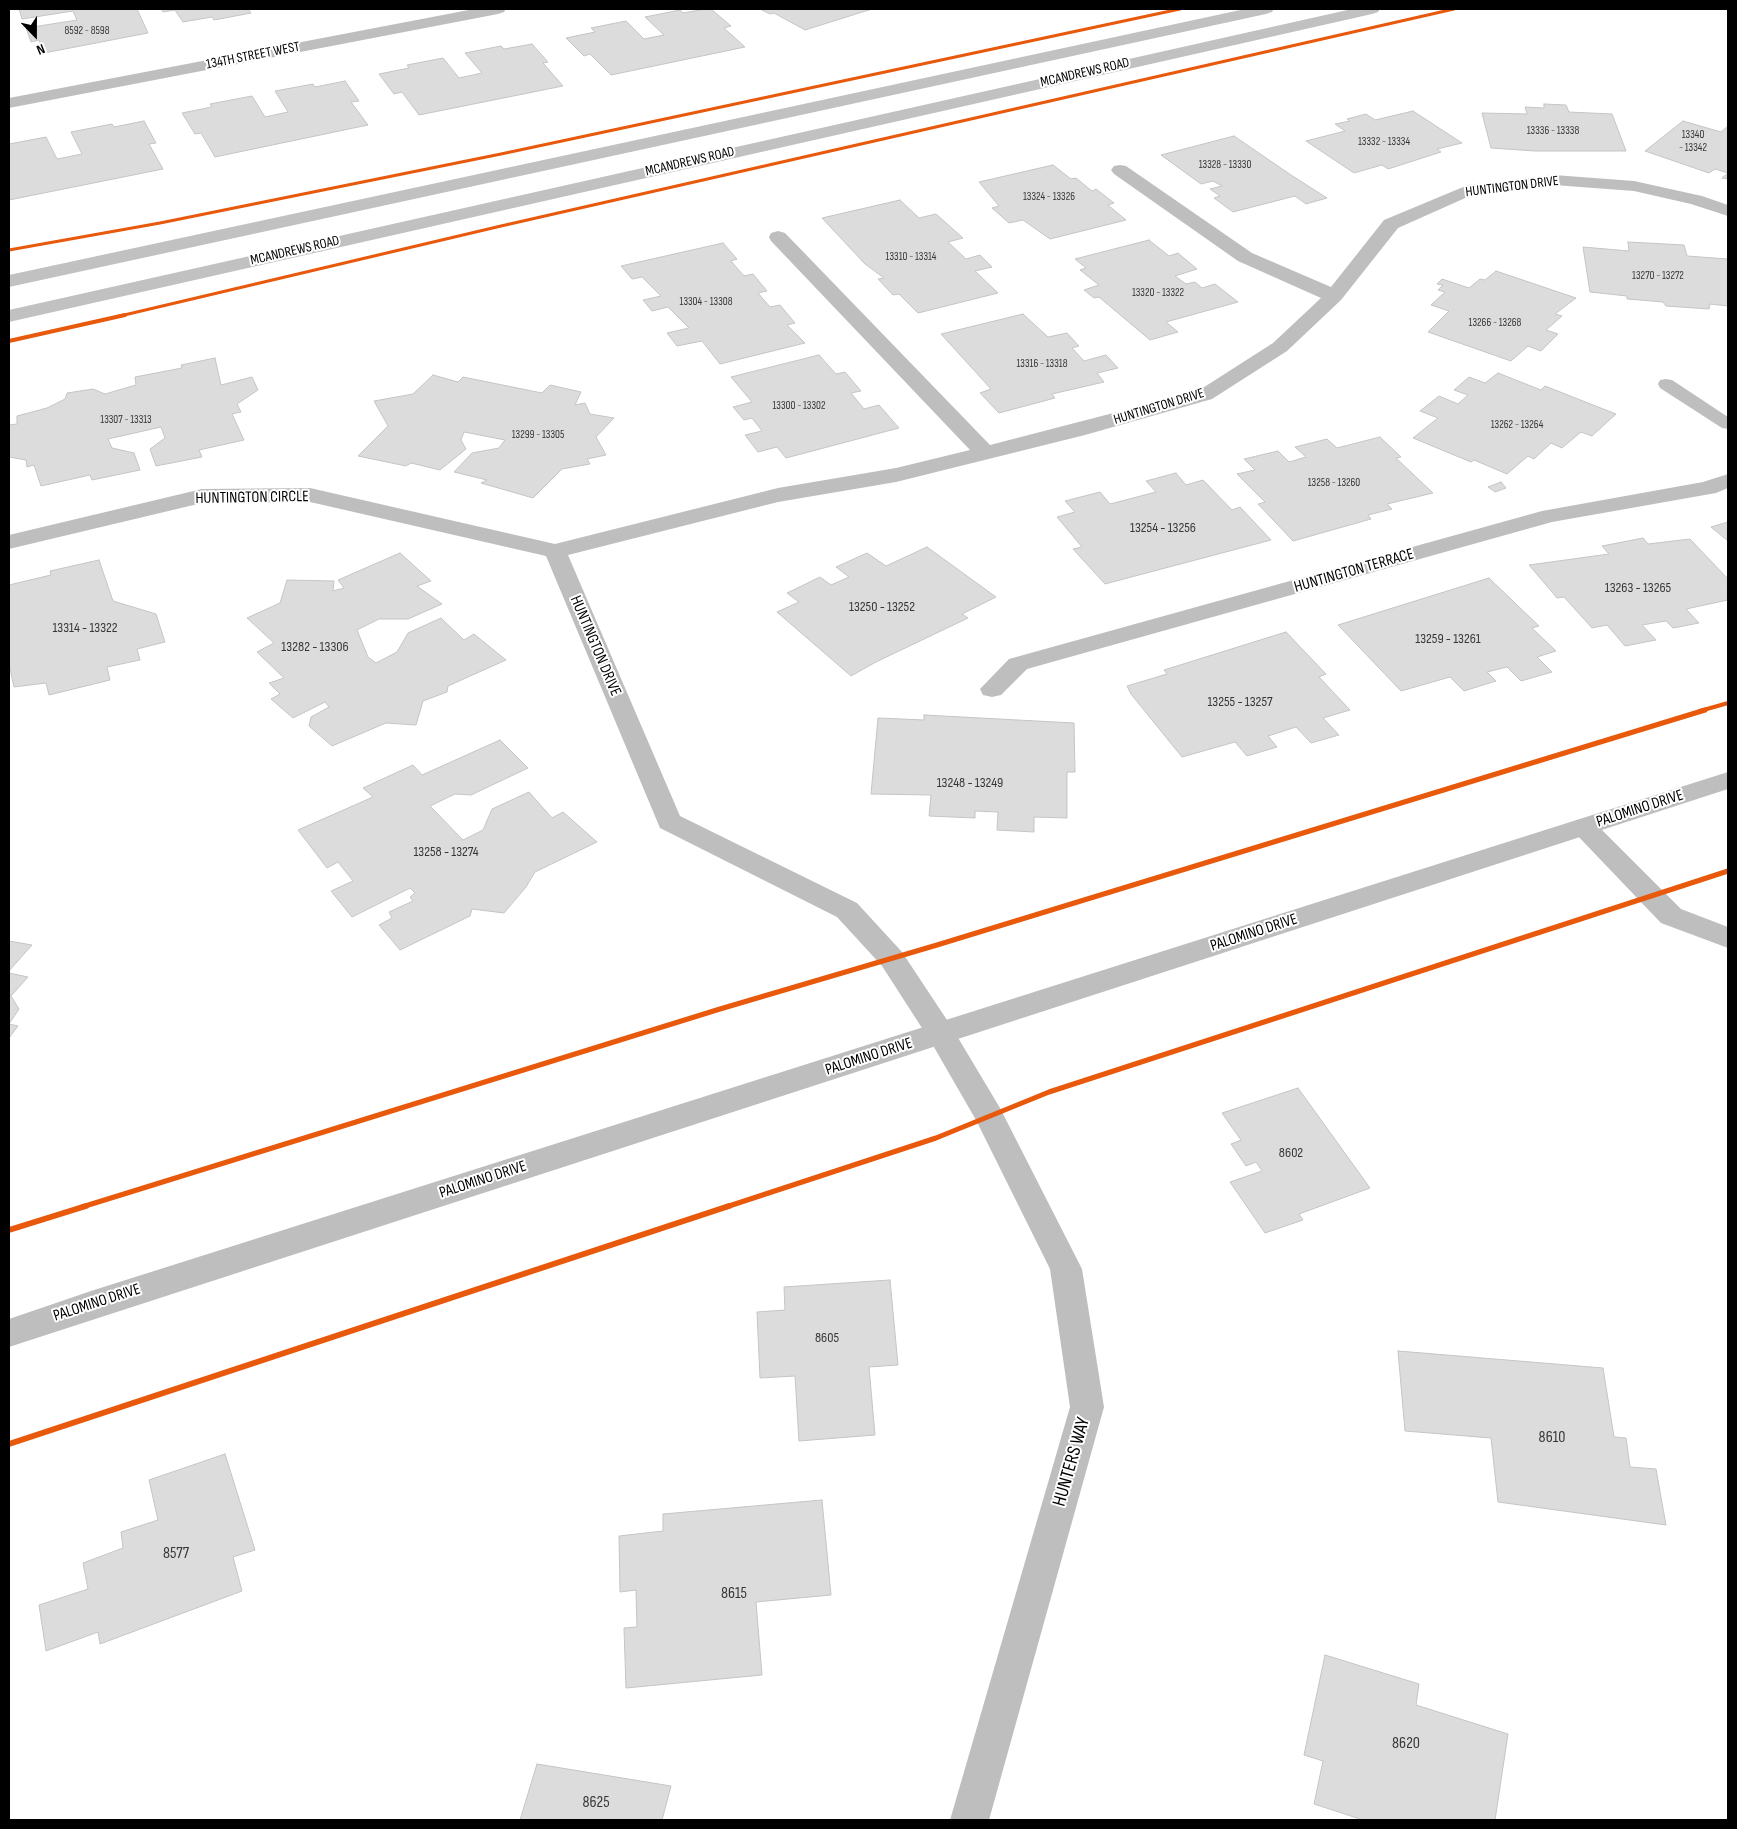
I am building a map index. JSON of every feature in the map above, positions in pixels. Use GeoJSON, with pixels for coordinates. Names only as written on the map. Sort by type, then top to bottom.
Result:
{"type":"FeatureCollection","features":[{"type":"Feature","properties":{"kind":"main road","name":"MCANDREWS ROAD"},"geometry":{"type":"LineString","coordinates":[[9,281],[1266,9]]}},
{"type":"Feature","properties":{"kind":"main road","name":"MCANDREWS ROAD"},"geometry":{"type":"LineString","coordinates":[[9,316],[1372,9]]}},
{"type":"Feature","properties":{"kind":"street","name":"134TH STREET WEST"},"geometry":{"type":"LineString","coordinates":[[9,103],[498,9]]}},
{"type":"Feature","properties":{"kind":"street"},"geometry":{"type":"LineString","coordinates":[[1120,170],[1245,256],[1334,296]]}},
{"type":"Feature","properties":{"kind":"street","name":"HUNTINGTON DRIVE"},"geometry":{"type":"LineString","coordinates":[[941,1034],[896,963],[847,910],[669,822],[555,551],[778,495],[896,475],[1077,430],[1205,395],[1280,347],[1334,296],[1391,224],[1468,190],[1554,180],[1634,186],[1696,200],[1728,211]]}},
{"type":"Feature","properties":{"kind":"street"},"geometry":{"type":"LineString","coordinates":[[778,236],[985,453]]}},
{"type":"Feature","properties":{"kind":"street","name":"HUNTINGTON TERRACE"},"geometry":{"type":"LineString","coordinates":[[992,689],[1018,664],[1550,516],[1708,488],[1728,481]]}},
{"type":"Feature","properties":{"kind":"street","name":"HUNTINGTON CIRCLE"},"geometry":{"type":"LineString","coordinates":[[9,542],[202,496],[310,495],[555,551]]}},
{"type":"Feature","properties":{"kind":"street","name":"PALOMINO DRIVE"},"geometry":{"type":"LineString","coordinates":[[9,1333],[91,1305],[941,1034],[1728,780]]}},
{"type":"Feature","properties":{"kind":"street"},"geometry":{"type":"LineString","coordinates":[[1584,827],[1671,916],[1728,938]]}},
{"type":"Feature","properties":{"kind":"street","name":"HUNTERS WAY"},"geometry":{"type":"LineString","coordinates":[[941,1034],[989,1116],[1066,1269],[1087,1407],[969,1820]]}},
{"type":"Feature","properties":{"kind":"lane"},"geometry":{"type":"LineString","coordinates":[[1666,384],[1728,424]]}},
{"type":"Feature","properties":{"kind":"building"},"geometry":{"type":"Polygon","coordinates":[[[19,9],[137,9],[148,33],[44,53],[39,40],[31,42],[26,28],[77,20],[73,11],[22,19],[19,9]]]}},
{"type":"Feature","properties":{"kind":"building"},"geometry":{"type":"Polygon","coordinates":[[[161,9],[248,9],[251,13],[214,20],[212,17],[183,22],[175,10],[163,12],[161,9]]]}},
{"type":"Feature","properties":{"kind":"building"},"geometry":{"type":"Polygon","coordinates":[[[711,9],[731,26],[724,28],[745,47],[611,75],[590,54],[584,56],[566,38],[595,32],[591,28],[626,21],[644,39],[664,35],[645,17],[680,10],[683,13],[711,9]]]}},
{"type":"Feature","properties":{"kind":"building"},"geometry":{"type":"Polygon","coordinates":[[[760,9],[872,9],[805,30],[774,13],[770,14],[760,9]]]}},
{"type":"Feature","properties":{"kind":"building"},"geometry":{"type":"Polygon","coordinates":[[[532,44],[548,62],[543,63],[563,86],[419,115],[402,92],[394,94],[379,74],[409,68],[407,65],[443,58],[459,78],[482,73],[465,53],[501,46],[504,49],[532,44]]]}},
{"type":"Feature","properties":{"kind":"building"},"geometry":{"type":"Polygon","coordinates":[[[345,81],[359,101],[351,102],[368,125],[215,157],[201,133],[195,134],[182,113],[212,107],[210,104],[252,96],[265,117],[288,112],[275,91],[313,84],[315,87],[345,81]]]}},
{"type":"Feature","properties":{"kind":"building"},"geometry":{"type":"Polygon","coordinates":[[[1544,104],[1566,105],[1569,112],[1612,114],[1626,151],[1535,151],[1491,148],[1482,113],[1527,114],[1525,107],[1544,108],[1544,104]]]}},
{"type":"Feature","properties":{"kind":"building"},"geometry":{"type":"Polygon","coordinates":[[[1413,111],[1462,143],[1437,149],[1441,152],[1388,169],[1382,165],[1354,173],[1306,141],[1345,131],[1335,124],[1350,121],[1347,119],[1366,114],[1375,120],[1413,111]]]}},
{"type":"Feature","properties":{"kind":"building"},"geometry":{"type":"Polygon","coordinates":[[[144,121],[156,143],[149,144],[163,169],[9,200],[9,144],[46,137],[57,159],[82,154],[71,132],[112,124],[114,127],[144,121]]]}},
{"type":"Feature","properties":{"kind":"building"},"geometry":{"type":"Polygon","coordinates":[[[1683,121],[1721,132],[1728,126],[1728,173],[1715,169],[1709,173],[1645,151],[1683,121]]]}},
{"type":"Feature","properties":{"kind":"building"},"geometry":{"type":"Polygon","coordinates":[[[1234,136],[1327,198],[1306,204],[1295,196],[1233,212],[1214,198],[1220,196],[1210,189],[1222,186],[1213,181],[1201,184],[1161,155],[1234,136]]]}},
{"type":"Feature","properties":{"kind":"building"},"geometry":{"type":"Polygon","coordinates":[[[1053,165],[1071,179],[1076,178],[1092,191],[1096,189],[1114,203],[1108,205],[1126,220],[1050,239],[1023,220],[1009,223],[992,208],[999,206],[979,182],[1053,165]]]}},
{"type":"Feature","properties":{"kind":"building"},"geometry":{"type":"Polygon","coordinates":[[[1728,173],[1728,179],[1722,178],[1728,173]]]}},
{"type":"Feature","properties":{"kind":"building"},"geometry":{"type":"Polygon","coordinates":[[[900,200],[919,218],[936,214],[963,238],[948,242],[966,259],[980,255],[992,267],[975,271],[998,293],[918,313],[899,294],[893,295],[878,279],[884,278],[865,264],[822,218],[900,200]]]}},
{"type":"Feature","properties":{"kind":"building"},"geometry":{"type":"Polygon","coordinates":[[[1149,240],[1169,256],[1178,253],[1197,269],[1175,276],[1186,284],[1195,282],[1202,288],[1215,284],[1238,302],[1166,322],[1178,332],[1150,340],[1099,297],[1094,298],[1084,290],[1099,285],[1080,270],[1086,268],[1075,259],[1149,240]]]}},
{"type":"Feature","properties":{"kind":"building"},"geometry":{"type":"Polygon","coordinates":[[[1628,242],[1684,245],[1687,256],[1728,259],[1728,306],[1710,304],[1709,309],[1666,306],[1663,302],[1627,299],[1627,296],[1590,292],[1583,247],[1629,251],[1628,242]]]}},
{"type":"Feature","properties":{"kind":"building"},"geometry":{"type":"Polygon","coordinates":[[[723,243],[737,259],[731,261],[744,276],[753,274],[767,291],[758,293],[770,307],[780,305],[795,323],[787,325],[805,343],[720,364],[702,341],[677,346],[667,333],[689,328],[668,307],[652,311],[643,300],[661,296],[642,277],[632,279],[621,266],[723,243]]]}},
{"type":"Feature","properties":{"kind":"building"},"geometry":{"type":"Polygon","coordinates":[[[1496,271],[1576,298],[1555,314],[1562,316],[1546,330],[1558,334],[1541,351],[1528,346],[1511,361],[1428,332],[1449,311],[1431,305],[1445,292],[1438,290],[1443,285],[1437,284],[1442,279],[1469,288],[1480,279],[1485,280],[1496,271]]]}},
{"type":"Feature","properties":{"kind":"building"},"geometry":{"type":"Polygon","coordinates":[[[1023,314],[1048,337],[1067,333],[1079,346],[1072,348],[1084,361],[1106,355],[1118,368],[1097,373],[1104,382],[1052,394],[1055,398],[999,413],[980,393],[991,389],[941,334],[1023,314]]]}},
{"type":"Feature","properties":{"kind":"building"},"geometry":{"type":"Polygon","coordinates":[[[819,355],[836,374],[845,372],[861,391],[851,393],[864,409],[879,405],[899,428],[786,458],[777,447],[758,452],[745,435],[762,431],[752,418],[744,420],[733,407],[752,402],[731,377],[819,355]]]}},
{"type":"Feature","properties":{"kind":"building"},"geometry":{"type":"Polygon","coordinates":[[[215,358],[221,385],[252,377],[258,390],[237,404],[241,412],[232,414],[244,440],[199,450],[202,457],[156,466],[150,449],[165,438],[161,427],[108,439],[112,448],[134,453],[140,470],[92,480],[90,475],[41,486],[34,465],[27,467],[26,460],[9,457],[9,425],[17,424],[17,416],[47,408],[65,399],[67,393],[93,389],[105,394],[136,385],[135,377],[182,368],[181,365],[215,358]]]}},
{"type":"Feature","properties":{"kind":"building"},"geometry":{"type":"Polygon","coordinates":[[[1498,373],[1541,390],[1545,386],[1616,414],[1592,436],[1581,432],[1562,448],[1551,443],[1534,459],[1528,456],[1507,474],[1474,460],[1471,462],[1413,438],[1438,418],[1420,411],[1439,396],[1458,404],[1468,395],[1454,390],[1469,377],[1485,383],[1498,373]]]}},
{"type":"Feature","properties":{"kind":"building"},"geometry":{"type":"Polygon","coordinates":[[[433,375],[458,382],[463,377],[542,393],[550,385],[581,392],[575,405],[585,403],[590,414],[614,418],[596,437],[606,455],[587,459],[590,464],[562,469],[533,498],[481,483],[487,480],[454,472],[472,453],[499,448],[505,440],[464,432],[461,440],[466,449],[440,470],[411,463],[406,466],[358,456],[388,426],[374,401],[413,394],[433,375]]]}},
{"type":"Feature","properties":{"kind":"building"},"geometry":{"type":"Polygon","coordinates":[[[1380,437],[1401,457],[1396,458],[1433,493],[1387,504],[1392,509],[1368,515],[1371,519],[1293,541],[1258,504],[1265,502],[1237,474],[1255,470],[1244,459],[1278,451],[1289,462],[1306,457],[1295,447],[1327,439],[1337,448],[1380,437]]]}},
{"type":"Feature","properties":{"kind":"building"},"geometry":{"type":"Polygon","coordinates":[[[1176,473],[1186,485],[1203,480],[1232,510],[1240,507],[1271,540],[1105,584],[1073,549],[1082,547],[1057,517],[1075,512],[1065,501],[1100,492],[1110,504],[1156,492],[1146,481],[1176,473]]]}},
{"type":"Feature","properties":{"kind":"building"},"geometry":{"type":"Polygon","coordinates":[[[1501,482],[1506,488],[1495,492],[1488,487],[1501,482]]]}},
{"type":"Feature","properties":{"kind":"building"},"geometry":{"type":"Polygon","coordinates":[[[1728,522],[1728,541],[1711,527],[1728,522]]]}},
{"type":"Feature","properties":{"kind":"building"},"geometry":{"type":"Polygon","coordinates":[[[1643,538],[1648,544],[1690,539],[1728,579],[1728,600],[1686,609],[1699,623],[1673,628],[1666,621],[1642,625],[1656,640],[1625,646],[1607,625],[1592,628],[1564,597],[1557,598],[1529,565],[1609,554],[1602,546],[1643,538]]]}},
{"type":"Feature","properties":{"kind":"building"},"geometry":{"type":"Polygon","coordinates":[[[927,547],[996,597],[962,614],[968,618],[851,676],[777,612],[799,602],[787,593],[820,577],[831,585],[849,577],[836,567],[867,553],[886,566],[927,547]]]}},
{"type":"Feature","properties":{"kind":"building"},"geometry":{"type":"Polygon","coordinates":[[[400,553],[431,581],[417,586],[442,604],[408,619],[379,619],[357,630],[368,657],[376,663],[397,652],[408,633],[441,618],[464,640],[474,634],[506,660],[448,686],[447,692],[423,701],[416,725],[386,723],[332,746],[309,726],[311,717],[329,707],[325,702],[293,718],[271,699],[280,694],[269,683],[284,678],[257,652],[274,643],[247,618],[280,603],[287,580],[334,581],[333,591],[344,588],[338,580],[400,553]]]}},
{"type":"Feature","properties":{"kind":"building"},"geometry":{"type":"Polygon","coordinates":[[[99,560],[113,601],[156,614],[165,642],[137,649],[140,660],[107,667],[110,680],[49,695],[46,683],[14,687],[9,664],[9,585],[51,575],[50,571],[99,560]]]}},
{"type":"Feature","properties":{"kind":"building"},"geometry":{"type":"Polygon","coordinates":[[[1489,578],[1539,626],[1532,628],[1556,651],[1537,657],[1552,672],[1521,681],[1507,667],[1487,672],[1496,681],[1464,691],[1450,677],[1401,691],[1338,625],[1489,578]]]}},
{"type":"Feature","properties":{"kind":"building"},"geometry":{"type":"Polygon","coordinates":[[[1286,632],[1326,674],[1319,677],[1350,710],[1323,718],[1339,735],[1311,743],[1296,727],[1268,736],[1277,747],[1247,756],[1235,742],[1182,757],[1131,694],[1127,686],[1167,674],[1164,670],[1286,632]]]}},
{"type":"Feature","properties":{"kind":"building"},"geometry":{"type":"Polygon","coordinates":[[[924,715],[1074,723],[1075,772],[1067,772],[1067,818],[1034,817],[1034,832],[997,830],[998,812],[975,811],[975,818],[929,816],[931,795],[871,794],[878,718],[924,720],[924,715]]]}},
{"type":"Feature","properties":{"kind":"building"},"geometry":{"type":"Polygon","coordinates":[[[500,740],[528,768],[471,795],[455,794],[430,806],[463,840],[483,830],[492,809],[529,792],[552,818],[563,812],[597,842],[535,872],[526,887],[504,913],[472,909],[470,916],[400,950],[379,925],[392,918],[389,912],[413,901],[410,897],[415,893],[410,888],[352,917],[331,891],[353,881],[338,862],[327,868],[298,830],[373,797],[363,788],[413,765],[422,775],[500,740]]]}},
{"type":"Feature","properties":{"kind":"building"},"geometry":{"type":"Polygon","coordinates":[[[9,941],[32,945],[9,971],[9,941]]]}},
{"type":"Feature","properties":{"kind":"building"},"geometry":{"type":"Polygon","coordinates":[[[9,973],[28,977],[11,996],[19,1009],[9,1024],[9,973]]]}},
{"type":"Feature","properties":{"kind":"building"},"geometry":{"type":"Polygon","coordinates":[[[9,1024],[18,1026],[9,1038],[9,1024]]]}},
{"type":"Feature","properties":{"kind":"building"},"geometry":{"type":"Polygon","coordinates":[[[1298,1088],[1370,1188],[1299,1214],[1303,1220],[1265,1233],[1230,1182],[1262,1171],[1256,1162],[1246,1166],[1231,1144],[1241,1140],[1222,1113],[1298,1088]]]}},
{"type":"Feature","properties":{"kind":"building"},"geometry":{"type":"Polygon","coordinates":[[[890,1280],[898,1365],[869,1367],[875,1435],[799,1441],[795,1376],[760,1378],[757,1312],[785,1310],[784,1287],[890,1280]]]}},
{"type":"Feature","properties":{"kind":"building"},"geometry":{"type":"Polygon","coordinates":[[[1398,1351],[1603,1368],[1614,1437],[1626,1438],[1630,1467],[1656,1469],[1666,1525],[1498,1502],[1491,1438],[1405,1431],[1398,1351]]]}},
{"type":"Feature","properties":{"kind":"building"},"geometry":{"type":"Polygon","coordinates":[[[225,1454],[255,1550],[233,1557],[242,1591],[100,1644],[98,1632],[46,1651],[39,1605],[88,1589],[83,1563],[123,1548],[121,1532],[158,1520],[149,1480],[225,1454]]]}},
{"type":"Feature","properties":{"kind":"building"},"geometry":{"type":"Polygon","coordinates":[[[822,1500],[831,1595],[756,1602],[762,1675],[626,1688],[624,1628],[637,1627],[636,1590],[620,1592],[619,1536],[663,1531],[663,1514],[822,1500]]]}},
{"type":"Feature","properties":{"kind":"building"},"geometry":{"type":"Polygon","coordinates":[[[1325,1655],[1419,1684],[1416,1705],[1508,1734],[1495,1820],[1363,1820],[1314,1804],[1323,1761],[1304,1755],[1325,1655]]]}},
{"type":"Feature","properties":{"kind":"building"},"geometry":{"type":"Polygon","coordinates":[[[537,1764],[671,1786],[662,1820],[520,1820],[537,1764]]]}},
{"type":"Feature","properties":{"kind":"cycle path"},"geometry":{"type":"LineString","coordinates":[[9,250],[160,223],[501,154],[1180,9]]}},
{"type":"Feature","properties":{"kind":"cycle path"},"geometry":{"type":"LineString","coordinates":[[9,341],[501,226],[1454,9]]}},
{"type":"Feature","properties":{"kind":"cycle path"},"geometry":{"type":"LineString","coordinates":[[9,1230],[720,1009],[937,945],[1728,703]]}},
{"type":"Feature","properties":{"kind":"cycle path"},"geometry":{"type":"LineString","coordinates":[[9,1444],[936,1138],[1049,1092],[1728,871]]}}]}
